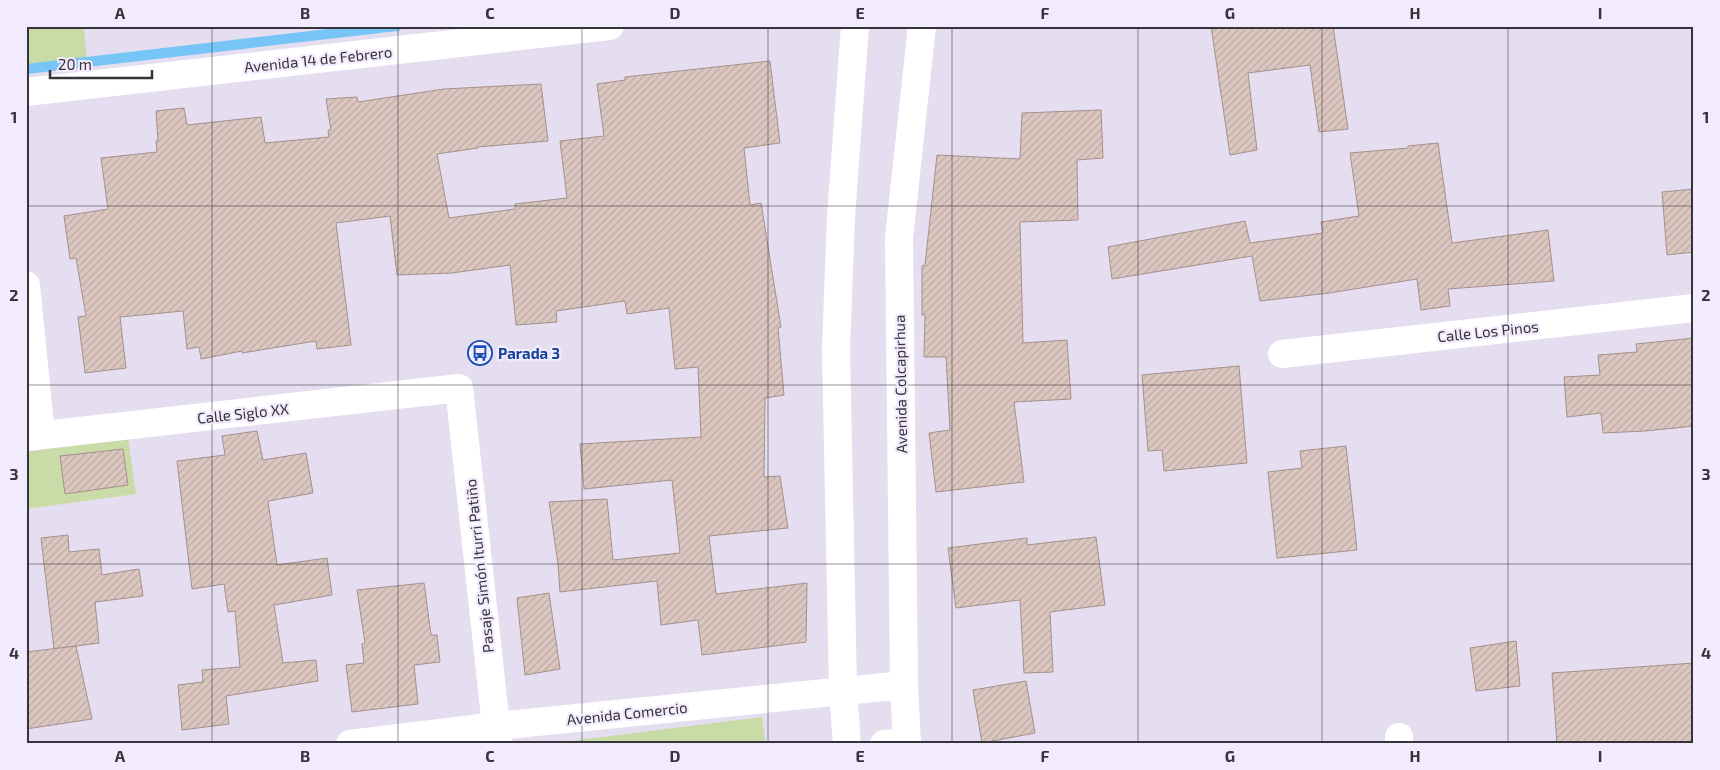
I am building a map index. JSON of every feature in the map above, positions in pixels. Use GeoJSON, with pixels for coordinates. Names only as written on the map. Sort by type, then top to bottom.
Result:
{"type":"FeatureCollection","features":[{"type":"Feature","properties":{"kind":"street","name":"Avenida 14 de Febrero"},"geometry":{"type":"LineString","coordinates":[[26,92],[610,26]]}},
{"type":"Feature","properties":{"kind":"street"},"geometry":{"type":"LineString","coordinates":[[847,744],[843,690],[836,349],[841,216],[855,26]]}},
{"type":"Feature","properties":{"kind":"street","name":"Avenida Colcapirhua"},"geometry":{"type":"LineString","coordinates":[[900,743],[904,685],[899,238],[922,26]]}},
{"type":"Feature","properties":{"kind":"street"},"geometry":{"type":"LineString","coordinates":[[26,285],[34,436]]}},
{"type":"Feature","properties":{"kind":"street","name":"Calle Los Pinos"},"geometry":{"type":"LineString","coordinates":[[1282,354],[1694,308]]}},
{"type":"Feature","properties":{"kind":"street","name":"Calle Siglo XX"},"geometry":{"type":"LineString","coordinates":[[34,436],[459,388]]}},
{"type":"Feature","properties":{"kind":"street","name":"Pasaje Simón Iturri Patiño"},"geometry":{"type":"LineString","coordinates":[[459,388],[498,735]]}},
{"type":"Feature","properties":{"kind":"street","name":"Avenida Comercio"},"geometry":{"type":"LineString","coordinates":[[350,744],[498,735],[843,690],[904,685]]}},
{"type":"Feature","properties":{"kind":"green space"},"geometry":{"type":"Polygon","coordinates":[[[26,26],[84,26],[87,62],[26,69],[26,26]]]}},
{"type":"Feature","properties":{"kind":"green space"},"geometry":{"type":"Polygon","coordinates":[[[128,438],[136,494],[26,509],[26,452],[128,438]]]}},
{"type":"Feature","properties":{"kind":"green space"},"geometry":{"type":"Polygon","coordinates":[[[762,717],[765,741],[743,744],[546,744],[762,717]]]}},
{"type":"Feature","properties":{"kind":"building"},"geometry":{"type":"Polygon","coordinates":[[[1211,26],[1333,26],[1348,129],[1319,132],[1310,65],[1248,73],[1257,150],[1230,155],[1211,26]]]}},
{"type":"Feature","properties":{"kind":"building"},"geometry":{"type":"Polygon","coordinates":[[[770,61],[780,143],[744,148],[750,205],[761,203],[781,327],[778,328],[784,395],[765,398],[764,477],[780,476],[788,528],[709,536],[716,594],[807,583],[806,642],[702,655],[698,620],[661,625],[657,581],[560,592],[549,502],[607,499],[613,560],[680,553],[672,480],[584,489],[580,444],[701,437],[698,367],[675,369],[669,308],[627,314],[625,301],[556,311],[557,322],[516,325],[510,265],[452,273],[397,275],[390,216],[336,223],[351,345],[317,349],[316,341],[242,353],[242,351],[201,359],[199,347],[187,349],[183,311],[120,317],[126,368],[85,373],[78,317],[86,316],[76,258],[70,259],[64,216],[108,209],[101,158],[157,152],[156,111],[184,108],[187,125],[261,117],[265,143],[329,137],[328,130],[331,130],[326,99],[357,97],[358,102],[444,89],[541,84],[548,141],[478,147],[437,154],[449,218],[515,209],[515,204],[567,198],[560,141],[604,136],[597,84],[625,80],[625,77],[770,61]]]}},
{"type":"Feature","properties":{"kind":"building"},"geometry":{"type":"Polygon","coordinates":[[[1101,110],[1103,158],[1077,160],[1078,220],[1020,222],[1023,343],[1067,340],[1071,399],[1014,402],[1024,482],[936,492],[929,433],[950,430],[946,357],[924,357],[925,315],[922,315],[922,266],[925,265],[937,155],[1020,159],[1022,113],[1101,110]]]}},
{"type":"Feature","properties":{"kind":"building"},"geometry":{"type":"Polygon","coordinates":[[[1438,143],[1452,243],[1548,230],[1554,281],[1448,289],[1450,306],[1421,310],[1417,279],[1329,293],[1260,301],[1252,256],[1112,279],[1108,247],[1245,221],[1250,243],[1323,233],[1321,222],[1359,216],[1350,153],[1408,148],[1408,146],[1438,143]]]}},
{"type":"Feature","properties":{"kind":"building"},"geometry":{"type":"Polygon","coordinates":[[[1694,189],[1694,252],[1667,255],[1662,192],[1694,189]]]}},
{"type":"Feature","properties":{"kind":"building"},"geometry":{"type":"Polygon","coordinates":[[[1694,338],[1694,426],[1603,433],[1601,413],[1567,417],[1564,377],[1600,375],[1598,355],[1637,352],[1636,344],[1694,338]]]}},
{"type":"Feature","properties":{"kind":"building"},"geometry":{"type":"Polygon","coordinates":[[[1239,366],[1247,463],[1164,471],[1162,450],[1148,451],[1142,375],[1239,366]]]}},
{"type":"Feature","properties":{"kind":"building"},"geometry":{"type":"Polygon","coordinates":[[[257,431],[263,460],[306,453],[313,493],[268,501],[277,565],[327,558],[332,595],[274,605],[283,663],[316,660],[318,681],[226,696],[229,724],[182,730],[178,685],[203,682],[202,670],[240,667],[235,611],[228,612],[224,584],[192,589],[177,461],[225,455],[222,436],[257,431]]]}},
{"type":"Feature","properties":{"kind":"building"},"geometry":{"type":"Polygon","coordinates":[[[1346,446],[1357,550],[1277,558],[1268,472],[1302,468],[1300,451],[1346,446]]]}},
{"type":"Feature","properties":{"kind":"building"},"geometry":{"type":"Polygon","coordinates":[[[123,449],[128,485],[65,494],[60,456],[123,449]]]}},
{"type":"Feature","properties":{"kind":"building"},"geometry":{"type":"Polygon","coordinates":[[[68,535],[69,552],[99,549],[102,575],[139,569],[143,596],[95,602],[99,643],[54,649],[41,538],[68,535]]]}},
{"type":"Feature","properties":{"kind":"building"},"geometry":{"type":"Polygon","coordinates":[[[1096,537],[1105,605],[1050,612],[1053,672],[1024,673],[1020,600],[956,608],[948,548],[1027,538],[1027,545],[1096,537]]]}},
{"type":"Feature","properties":{"kind":"building"},"geometry":{"type":"Polygon","coordinates":[[[424,583],[431,635],[437,635],[440,662],[414,665],[418,704],[352,712],[346,665],[364,663],[362,644],[365,643],[357,590],[424,583]]]}},
{"type":"Feature","properties":{"kind":"building"},"geometry":{"type":"Polygon","coordinates":[[[549,593],[560,669],[525,675],[517,598],[549,593]]]}},
{"type":"Feature","properties":{"kind":"building"},"geometry":{"type":"Polygon","coordinates":[[[1516,641],[1520,686],[1476,691],[1470,648],[1516,641]]]}},
{"type":"Feature","properties":{"kind":"building"},"geometry":{"type":"Polygon","coordinates":[[[76,646],[92,719],[26,729],[26,652],[76,646]]]}},
{"type":"Feature","properties":{"kind":"building"},"geometry":{"type":"Polygon","coordinates":[[[1694,663],[1694,744],[1557,744],[1552,673],[1694,663]]]}},
{"type":"Feature","properties":{"kind":"building"},"geometry":{"type":"Polygon","coordinates":[[[1026,681],[1035,733],[982,743],[973,690],[1026,681]]]}},
{"type":"Feature","properties":{"kind":"waterway"},"geometry":{"type":"LineString","coordinates":[[26,69],[397,26]]}},
{"type":"Feature","properties":{"kind":"place","name":"Parada 3"},"geometry":{"type":"Point","coordinates":[480,353]}}]}
